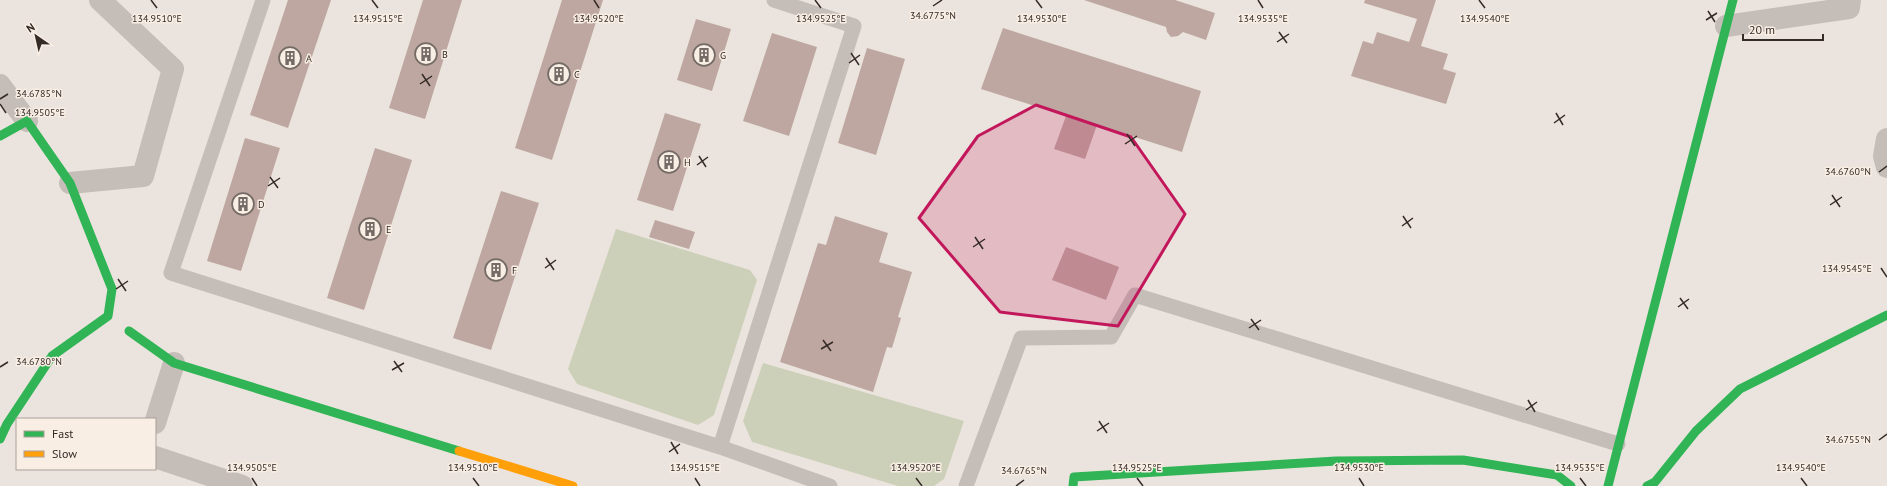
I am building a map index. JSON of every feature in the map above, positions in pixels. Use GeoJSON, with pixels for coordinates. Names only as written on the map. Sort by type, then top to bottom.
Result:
{"type":"FeatureCollection","features":[{"type":"Feature","properties":{"kind":"street"},"geometry":{"type":"LineString","coordinates":[[70,183],[143,176],[173,69],[100,0]]}},
{"type":"Feature","properties":{"kind":"street"},"geometry":{"type":"LineString","coordinates":[[1608,486],[1733,0]]}},
{"type":"Feature","properties":{"kind":"street"},"geometry":{"type":"LineString","coordinates":[[1726,26],[1849,8],[1850,0]]}},
{"type":"Feature","properties":{"kind":"street"},"geometry":{"type":"LineString","coordinates":[[0,85],[70,183],[112,288],[108,316],[52,356],[7,424],[0,439]]}},
{"type":"Feature","properties":{"kind":"street"},"geometry":{"type":"LineString","coordinates":[[0,136],[27,122]]}},
{"type":"Feature","properties":{"kind":"street"},"geometry":{"type":"LineString","coordinates":[[1887,139],[1884,156],[1887,167]]}},
{"type":"Feature","properties":{"kind":"street"},"geometry":{"type":"LineString","coordinates":[[1647,486],[1655,482],[1696,431],[1740,389],[1887,315]]}},
{"type":"Feature","properties":{"kind":"street"},"geometry":{"type":"LineString","coordinates":[[129,331],[174,363],[573,486]]}},
{"type":"Feature","properties":{"kind":"street"},"geometry":{"type":"LineString","coordinates":[[156,420],[174,363]]}},
{"type":"Feature","properties":{"kind":"street"},"geometry":{"type":"LineString","coordinates":[[156,457],[237,485]]}},
{"type":"Feature","properties":{"kind":"street"},"geometry":{"type":"LineString","coordinates":[[1073,486],[1074,477],[1336,461],[1463,460],[1557,475],[1571,486]]}},
{"type":"Feature","properties":{"kind":"lane"},"geometry":{"type":"LineString","coordinates":[[263,0],[171,274],[720,447],[830,486]]}},
{"type":"Feature","properties":{"kind":"lane"},"geometry":{"type":"LineString","coordinates":[[720,447],[854,26],[774,0]]}},
{"type":"Feature","properties":{"kind":"lane"},"geometry":{"type":"LineString","coordinates":[[966,486],[1021,338],[1111,337],[1135,295],[1618,444]]}},
{"type":"Feature","properties":{"kind":"highlighted area"},"geometry":{"type":"Polygon","coordinates":[[[1036,105],[1131,137],[1185,214],[1118,326],[1000,312],[919,218],[978,136],[1036,105]]]}},
{"type":"Feature","properties":{"kind":"green space"},"geometry":{"type":"Polygon","coordinates":[[[616,229],[750,270],[757,280],[714,415],[698,425],[577,384],[568,369],[616,229]]]}},
{"type":"Feature","properties":{"kind":"green space"},"geometry":{"type":"Polygon","coordinates":[[[763,363],[964,421],[944,479],[934,486],[898,486],[752,442],[743,421],[763,363]]]}},
{"type":"Feature","properties":{"kind":"building","name":"A"},"geometry":{"type":"Polygon","coordinates":[[[288,0],[331,0],[288,128],[250,115],[288,0]]]}},
{"type":"Feature","properties":{"kind":"building","name":"B"},"geometry":{"type":"Polygon","coordinates":[[[423,0],[462,0],[425,119],[389,108],[423,0]]]}},
{"type":"Feature","properties":{"kind":"building","name":"C"},"geometry":{"type":"Polygon","coordinates":[[[562,0],[603,0],[552,160],[515,148],[562,0]]]}},
{"type":"Feature","properties":{"kind":"building"},"geometry":{"type":"Polygon","coordinates":[[[1084,0],[1175,0],[1215,13],[1206,40],[1183,32],[1178,36],[1171,37],[1167,32],[1166,27],[1084,0]]]}},
{"type":"Feature","properties":{"kind":"building"},"geometry":{"type":"Polygon","coordinates":[[[1365,0],[1436,0],[1421,46],[1448,54],[1443,69],[1456,73],[1446,104],[1351,76],[1363,41],[1373,44],[1377,32],[1409,42],[1417,19],[1364,3],[1365,0]]]}},
{"type":"Feature","properties":{"kind":"building","name":"G"},"geometry":{"type":"Polygon","coordinates":[[[696,19],[731,29],[712,91],[677,80],[696,19]]]}},
{"type":"Feature","properties":{"kind":"building"},"geometry":{"type":"Polygon","coordinates":[[[1003,28],[1201,91],[1182,152],[1097,125],[1085,159],[1054,149],[1066,116],[981,89],[1003,28]]]}},
{"type":"Feature","properties":{"kind":"building"},"geometry":{"type":"Polygon","coordinates":[[[772,33],[817,47],[789,136],[743,121],[772,33]]]}},
{"type":"Feature","properties":{"kind":"building"},"geometry":{"type":"Polygon","coordinates":[[[867,48],[905,59],[876,155],[838,143],[867,48]]]}},
{"type":"Feature","properties":{"kind":"building","name":"H"},"geometry":{"type":"Polygon","coordinates":[[[665,113],[701,124],[673,211],[637,200],[665,113]]]}},
{"type":"Feature","properties":{"kind":"building","name":"D"},"geometry":{"type":"Polygon","coordinates":[[[245,138],[280,148],[241,271],[207,261],[245,138]]]}},
{"type":"Feature","properties":{"kind":"building","name":"E"},"geometry":{"type":"Polygon","coordinates":[[[375,148],[412,160],[364,310],[327,298],[375,148]]]}},
{"type":"Feature","properties":{"kind":"building","name":"F"},"geometry":{"type":"Polygon","coordinates":[[[501,191],[539,203],[491,350],[453,338],[501,191]]]}},
{"type":"Feature","properties":{"kind":"building"},"geometry":{"type":"Polygon","coordinates":[[[835,216],[888,233],[879,262],[912,272],[898,317],[901,318],[892,348],[887,347],[873,392],[780,362],[818,243],[826,245],[835,216]]]}},
{"type":"Feature","properties":{"kind":"building"},"geometry":{"type":"Polygon","coordinates":[[[655,220],[695,232],[689,249],[649,237],[655,220]]]}},
{"type":"Feature","properties":{"kind":"building"},"geometry":{"type":"Polygon","coordinates":[[[1066,247],[1119,267],[1106,300],[1052,280],[1066,247]]]}},
{"type":"Feature","properties":{"kind":"traffic: fast"},"geometry":{"type":"LineString","coordinates":[[1608,486],[1733,0]]}},
{"type":"Feature","properties":{"kind":"traffic: fast"},"geometry":{"type":"LineString","coordinates":[[0,136],[27,121],[70,183],[112,289],[108,316],[52,356],[7,424],[0,439]]}},
{"type":"Feature","properties":{"kind":"traffic: fast"},"geometry":{"type":"LineString","coordinates":[[1647,486],[1655,482],[1696,431],[1740,389],[1887,315]]}},
{"type":"Feature","properties":{"kind":"traffic: fast"},"geometry":{"type":"LineString","coordinates":[[129,331],[174,363],[459,451]]}},
{"type":"Feature","properties":{"kind":"traffic: fast"},"geometry":{"type":"LineString","coordinates":[[1073,486],[1074,477],[1336,461],[1463,460],[1557,475],[1571,486]]}},
{"type":"Feature","properties":{"kind":"traffic: slow"},"geometry":{"type":"LineString","coordinates":[[459,451],[573,486]]}},
{"type":"Feature","properties":{"kind":"place","name":"B"},"geometry":{"type":"Point","coordinates":[426,54]}},
{"type":"Feature","properties":{"kind":"place","name":"G"},"geometry":{"type":"Point","coordinates":[704,55]}},
{"type":"Feature","properties":{"kind":"place","name":"A"},"geometry":{"type":"Point","coordinates":[290,58]}},
{"type":"Feature","properties":{"kind":"place","name":"C"},"geometry":{"type":"Point","coordinates":[559,74]}},
{"type":"Feature","properties":{"kind":"place","name":"H"},"geometry":{"type":"Point","coordinates":[669,162]}},
{"type":"Feature","properties":{"kind":"place","name":"D"},"geometry":{"type":"Point","coordinates":[243,204]}},
{"type":"Feature","properties":{"kind":"place","name":"E"},"geometry":{"type":"Point","coordinates":[370,229]}},
{"type":"Feature","properties":{"kind":"place","name":"F"},"geometry":{"type":"Point","coordinates":[496,270]}}]}
